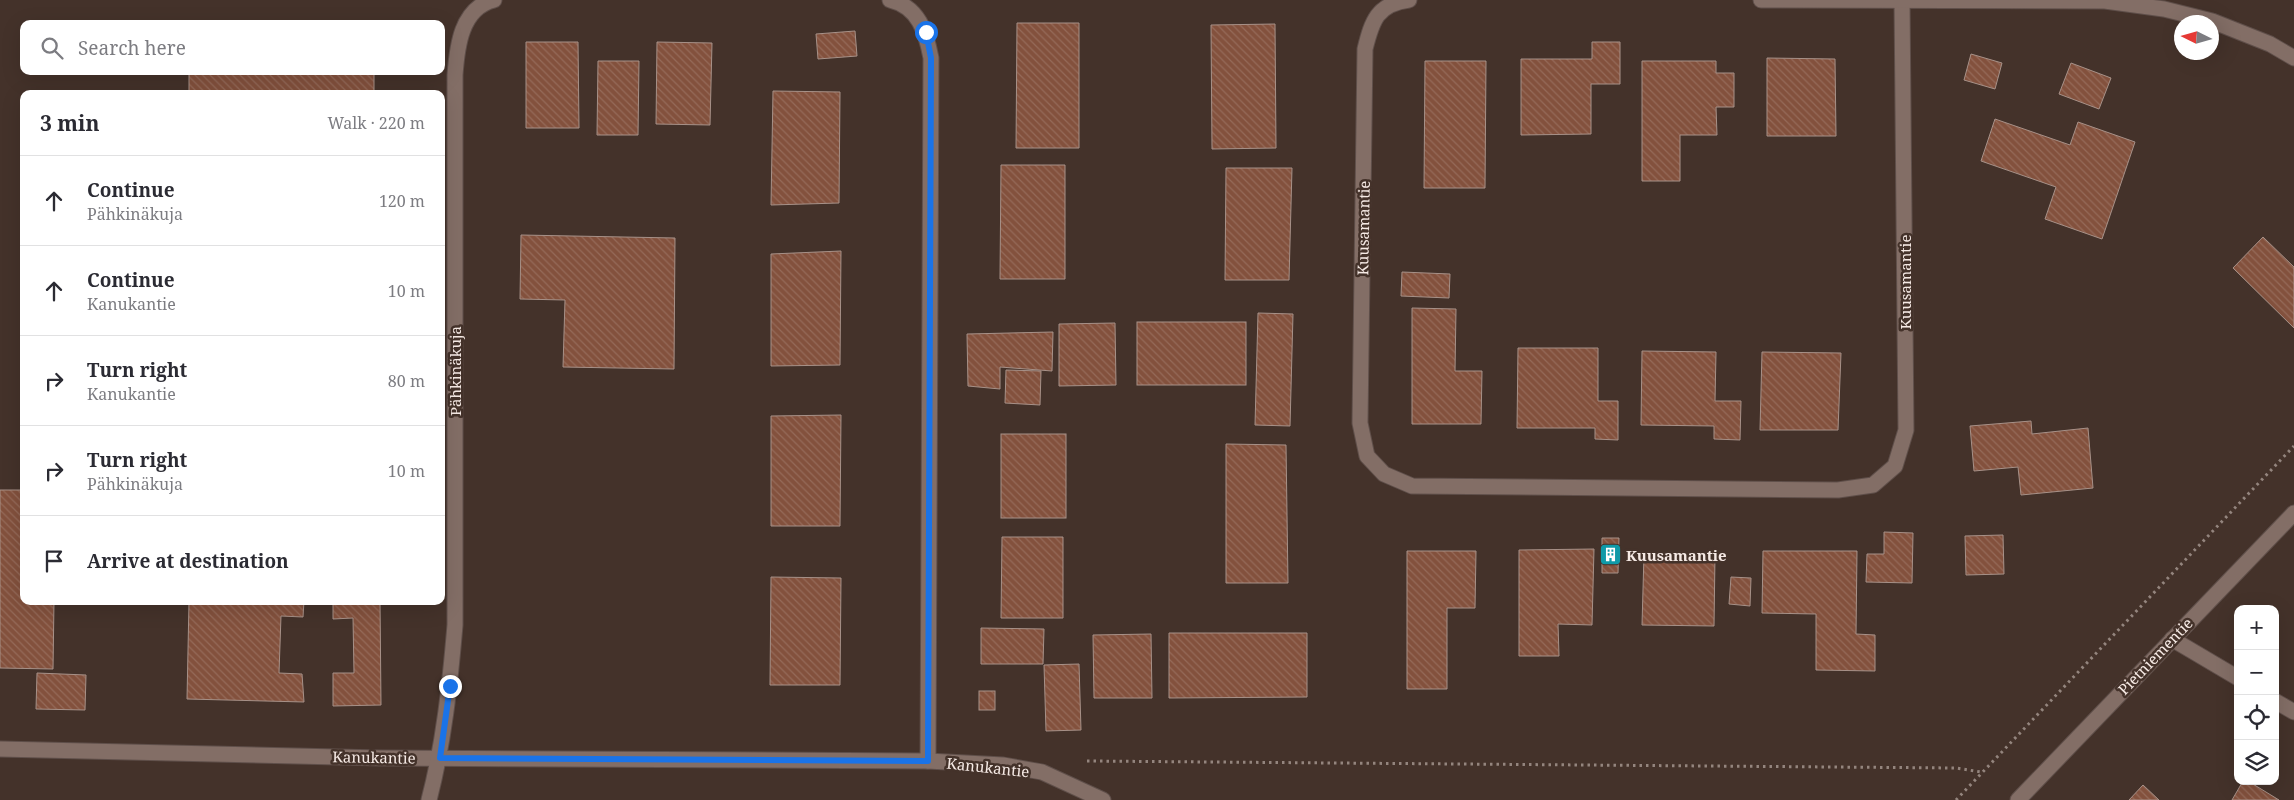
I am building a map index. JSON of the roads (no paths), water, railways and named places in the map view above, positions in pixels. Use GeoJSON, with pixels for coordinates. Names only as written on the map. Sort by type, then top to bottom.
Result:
{"type":"FeatureCollection","features":[{"type":"Feature","properties":{"kind":"street","name":"Pähkinäkuja"},"geometry":{"type":"LineString","coordinates":[[429,800],[440,758],[450,686],[454,625],[455,75],[458,42],[470,15],[494,0]]}},
{"type":"Feature","properties":{"kind":"street","name":"Kanukantie"},"geometry":{"type":"LineString","coordinates":[[890,0],[914,13],[926,32],[931,58],[928,761]]}},
{"type":"Feature","properties":{"kind":"street","name":"Kuusamantie"},"geometry":{"type":"LineString","coordinates":[[1409,0],[1399,1],[1379,12],[1370,28],[1365,49],[1360,424],[1367,456],[1384,474],[1412,486],[1828,490],[1873,485],[1895,466],[1906,430],[1902,1]]}},
{"type":"Feature","properties":{"kind":"street"},"geometry":{"type":"LineString","coordinates":[[1761,0],[2105,1],[2164,9],[2212,21],[2270,44],[2294,58]]}},
{"type":"Feature","properties":{"kind":"street","name":"Pietniementie"},"geometry":{"type":"LineString","coordinates":[[2018,800],[2294,513]]}},
{"type":"Feature","properties":{"kind":"street"},"geometry":{"type":"LineString","coordinates":[[2172,639],[2234,676]]}},
{"type":"Feature","properties":{"kind":"street"},"geometry":{"type":"LineString","coordinates":[[2279,703],[2294,712]]}},
{"type":"Feature","properties":{"kind":"street","name":"Kanukantie"},"geometry":{"type":"LineString","coordinates":[[0,749],[440,758],[928,761],[1004,765],[1042,772],[1103,800]]}},
{"type":"Feature","properties":{"kind":"place","name":"Kuusamantie"},"geometry":{"type":"Point","coordinates":[1610,555]}}]}
